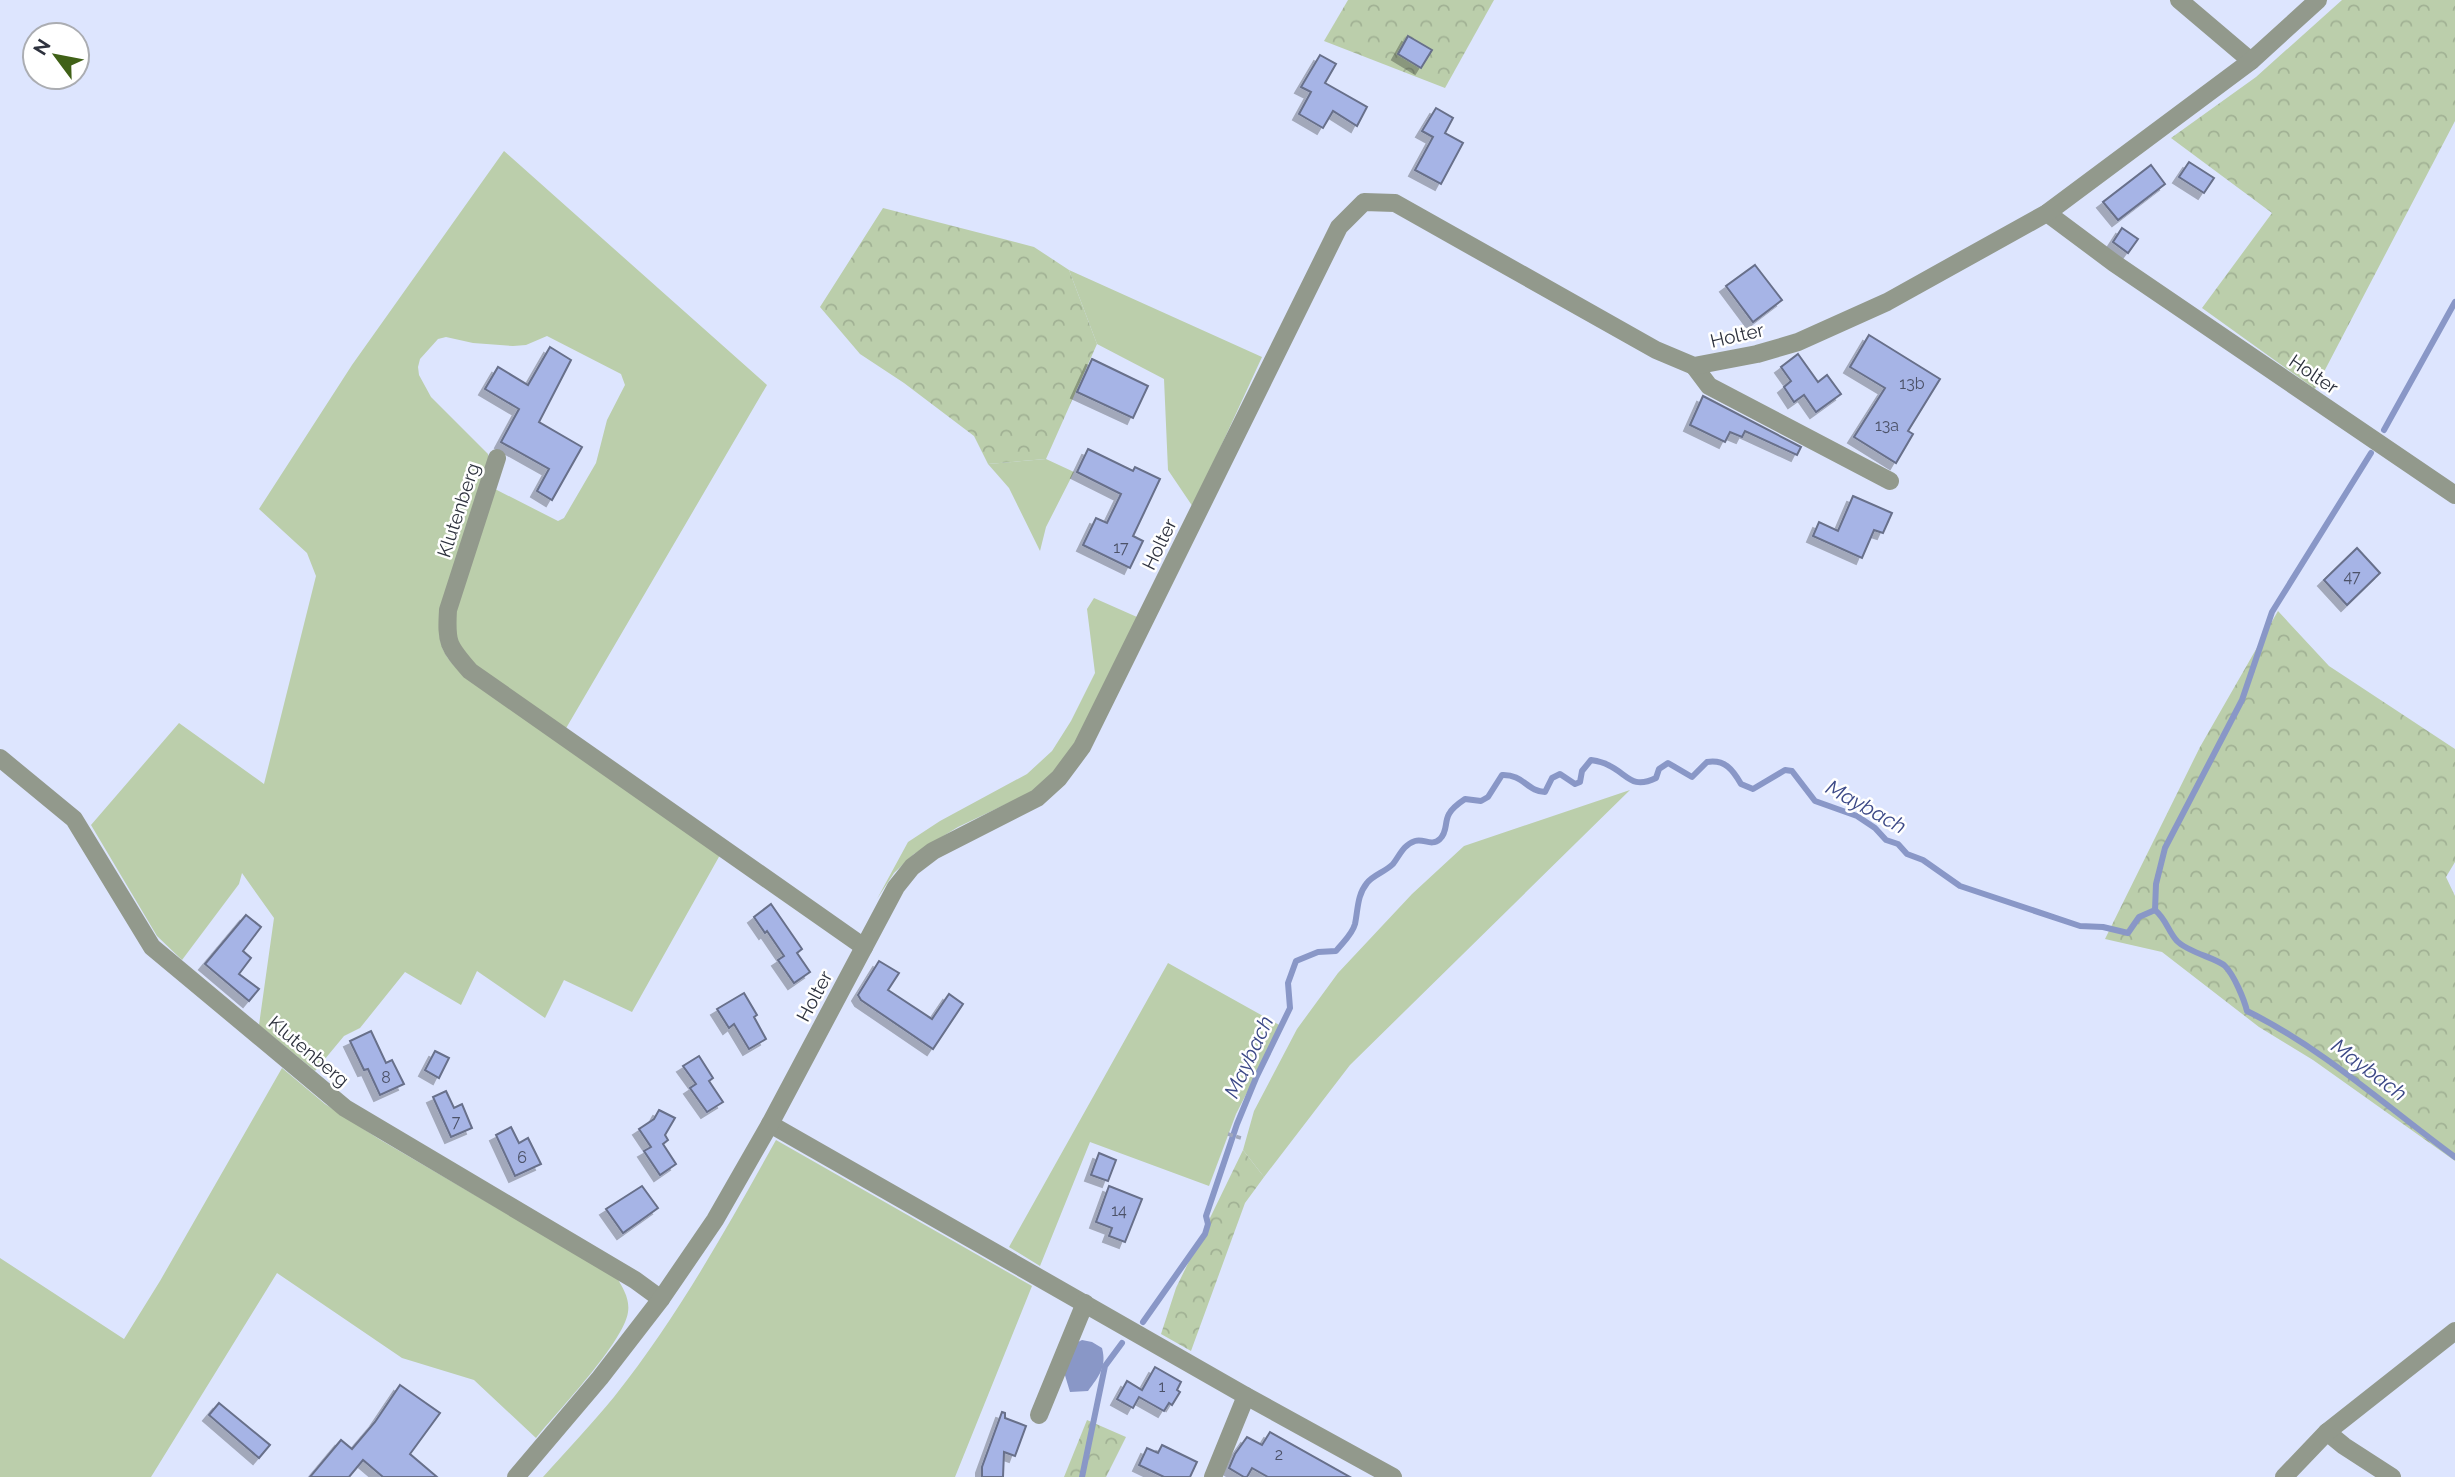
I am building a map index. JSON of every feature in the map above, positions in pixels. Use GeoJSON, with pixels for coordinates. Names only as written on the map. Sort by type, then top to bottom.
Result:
{"type":"FeatureCollection","features":[{"type":"Feature","properties":{"kind":"street"},"geometry":{"type":"LineString","coordinates":[[2179,0],[2251,61]]}},
{"type":"Feature","properties":{"kind":"street","name":"Holter"},"geometry":{"type":"LineString","coordinates":[[516,1477],[600,1378],[661,1299],[715,1220],[770,1124],[897,887],[912,867],[933,851],[1037,798],[1059,778],[1082,747],[1339,227],[1364,202],[1395,203],[1656,350],[1694,366],[1757,354],[1798,342],[1887,302],[2047,214],[2251,61],[2318,0]]}},
{"type":"Feature","properties":{"kind":"street","name":"Holter"},"geometry":{"type":"LineString","coordinates":[[2047,214],[2125,271],[2455,495]]}},
{"type":"Feature","properties":{"kind":"street"},"geometry":{"type":"LineString","coordinates":[[1694,366],[1709,386],[1890,481]]}},
{"type":"Feature","properties":{"kind":"street","name":"Klutenberg"},"geometry":{"type":"LineString","coordinates":[[497,458],[448,610],[447,632],[451,649],[470,671],[864,947]]}},
{"type":"Feature","properties":{"kind":"street","name":"Klutenberg"},"geometry":{"type":"LineString","coordinates":[[0,758],[74,819],[152,947],[345,1108],[635,1280],[661,1299]]}},
{"type":"Feature","properties":{"kind":"street"},"geometry":{"type":"LineString","coordinates":[[770,1124],[1245,1396],[1393,1477]]}},
{"type":"Feature","properties":{"kind":"street"},"geometry":{"type":"LineString","coordinates":[[1039,1415],[1085,1303]]}},
{"type":"Feature","properties":{"kind":"street"},"geometry":{"type":"LineString","coordinates":[[2284,1477],[2327,1432],[2455,1331]]}},
{"type":"Feature","properties":{"kind":"street"},"geometry":{"type":"LineString","coordinates":[[1213,1477],[1245,1396]]}},
{"type":"Feature","properties":{"kind":"street"},"geometry":{"type":"LineString","coordinates":[[2327,1432],[2392,1477]]}},
{"type":"Feature","properties":{"kind":"path"},"geometry":{"type":"LineString","coordinates":[[1228,1134],[1244,1139]]}},
{"type":"Feature","properties":{"kind":"green space"},"geometry":{"type":"Polygon","coordinates":[[[1348,0],[1494,0],[1445,88],[1324,41],[1348,0]]]}},
{"type":"Feature","properties":{"kind":"green space"},"geometry":{"type":"Polygon","coordinates":[[[2342,0],[2455,0],[2455,121],[2315,389],[2202,308],[2272,213],[2171,138],[2256,77],[2342,0]]]}},
{"type":"Feature","properties":{"kind":"green space"},"geometry":{"type":"Polygon","coordinates":[[[504,151],[767,385],[565,730],[486,677],[458,647],[451,618],[493,488],[558,521],[564,518],[596,463],[607,420],[625,385],[621,374],[547,336],[526,345],[513,346],[473,343],[446,337],[438,339],[420,359],[419,375],[431,397],[488,454],[489,470],[443,602],[440,626],[442,645],[450,661],[467,678],[720,855],[632,1012],[564,980],[545,1018],[477,971],[461,1005],[405,972],[360,1028],[344,1036],[315,1071],[259,1025],[274,918],[242,873],[239,884],[182,960],[157,936],[91,825],[179,723],[264,784],[316,576],[307,553],[259,509],[352,365],[504,151]]]}},
{"type":"Feature","properties":{"kind":"green space"},"geometry":{"type":"Polygon","coordinates":[[[883,208],[1034,247],[1069,270],[1097,344],[1046,459],[988,464],[974,436],[904,383],[860,354],[820,307],[883,208]]]}},
{"type":"Feature","properties":{"kind":"green space"},"geometry":{"type":"Polygon","coordinates":[[[1069,270],[1262,357],[1193,507],[1168,470],[1164,379],[1097,344],[1069,270]]]}},
{"type":"Feature","properties":{"kind":"green space"},"geometry":{"type":"Polygon","coordinates":[[[1046,459],[1074,472],[1046,527],[1040,551],[1009,488],[988,464],[1046,459]]]}},
{"type":"Feature","properties":{"kind":"green space"},"geometry":{"type":"Polygon","coordinates":[[[1094,598],[1137,617],[1071,754],[1036,790],[958,827],[914,854],[894,873],[877,899],[908,842],[940,821],[1027,774],[1052,751],[1071,721],[1095,673],[1087,609],[1094,598]]]}},
{"type":"Feature","properties":{"kind":"green space"},"geometry":{"type":"Polygon","coordinates":[[[2278,611],[2329,666],[2455,749],[2455,862],[2446,877],[2455,896],[2455,1161],[2313,1060],[2259,1027],[2162,952],[2105,939],[2200,747],[2278,611]]]}},
{"type":"Feature","properties":{"kind":"green space"},"geometry":{"type":"Polygon","coordinates":[[[1630,790],[1350,1065],[1264,1177],[1243,1150],[1254,1111],[1297,1029],[1338,973],[1412,894],[1464,846],[1630,790]]]}},
{"type":"Feature","properties":{"kind":"green space"},"geometry":{"type":"Polygon","coordinates":[[[1168,963],[1281,1026],[1236,1114],[1209,1186],[1090,1142],[1040,1266],[1009,1247],[1168,963]]]}},
{"type":"Feature","properties":{"kind":"green space"},"geometry":{"type":"Polygon","coordinates":[[[282,1068],[325,1104],[379,1139],[617,1278],[628,1303],[628,1312],[615,1341],[536,1438],[474,1380],[402,1358],[277,1273],[151,1477],[0,1477],[0,1258],[124,1339],[282,1068]]]}},
{"type":"Feature","properties":{"kind":"green space"},"geometry":{"type":"Polygon","coordinates":[[[776,1140],[1032,1286],[955,1477],[543,1477],[614,1397],[659,1336],[720,1239],[776,1140]]]}},
{"type":"Feature","properties":{"kind":"green space"},"geometry":{"type":"Polygon","coordinates":[[[1243,1150],[1264,1177],[1245,1203],[1191,1351],[1161,1334],[1176,1288],[1243,1150]]]}},
{"type":"Feature","properties":{"kind":"green space"},"geometry":{"type":"Polygon","coordinates":[[[1087,1420],[1126,1437],[1106,1477],[1064,1477],[1087,1420]]]}},
{"type":"Feature","properties":{"kind":"water"},"geometry":{"type":"Polygon","coordinates":[[[1082,1340],[1102,1348],[1103,1366],[1088,1391],[1070,1392],[1064,1372],[1074,1344],[1082,1340]]]}},
{"type":"Feature","properties":{"kind":"building"},"geometry":{"type":"Polygon","coordinates":[[[1408,36],[1432,50],[1421,68],[1398,54],[1408,36]]]}},
{"type":"Feature","properties":{"kind":"building"},"geometry":{"type":"Polygon","coordinates":[[[1320,55],[1336,64],[1325,83],[1367,107],[1357,126],[1333,111],[1323,128],[1299,114],[1311,92],[1301,87],[1320,55]]]}},
{"type":"Feature","properties":{"kind":"building"},"geometry":{"type":"Polygon","coordinates":[[[1436,108],[1453,118],[1445,133],[1463,143],[1441,184],[1415,170],[1433,137],[1422,131],[1436,108]]]}},
{"type":"Feature","properties":{"kind":"building"},"geometry":{"type":"Polygon","coordinates":[[[2189,162],[2214,178],[2204,193],[2179,177],[2189,162]]]}},
{"type":"Feature","properties":{"kind":"building"},"geometry":{"type":"Polygon","coordinates":[[[2151,165],[2165,184],[2118,220],[2103,202],[2151,165]]]}},
{"type":"Feature","properties":{"kind":"building"},"geometry":{"type":"Polygon","coordinates":[[[2122,228],[2138,239],[2128,253],[2113,242],[2122,228]]]}},
{"type":"Feature","properties":{"kind":"building"},"geometry":{"type":"Polygon","coordinates":[[[1755,265],[1782,300],[1753,322],[1726,286],[1755,265]]]}},
{"type":"Feature","properties":{"kind":"building"},"geometry":{"type":"Polygon","coordinates":[[[1869,335],[1940,379],[1908,431],[1913,434],[1896,463],[1854,437],[1885,388],[1850,367],[1869,335]]]}},
{"type":"Feature","properties":{"kind":"building"},"geometry":{"type":"Polygon","coordinates":[[[550,347],[571,360],[539,422],[582,447],[552,500],[537,491],[549,469],[501,442],[519,409],[485,389],[498,367],[528,385],[550,347]]]}},
{"type":"Feature","properties":{"kind":"building"},"geometry":{"type":"Polygon","coordinates":[[[1798,354],[1818,382],[1827,375],[1841,394],[1816,412],[1804,395],[1794,402],[1784,387],[1791,381],[1781,367],[1798,354]]]}},
{"type":"Feature","properties":{"kind":"building"},"geometry":{"type":"Polygon","coordinates":[[[1092,359],[1148,386],[1133,418],[1077,392],[1092,359]]]}},
{"type":"Feature","properties":{"kind":"building"},"geometry":{"type":"Polygon","coordinates":[[[1703,396],[1801,447],[1797,455],[1745,431],[1742,437],[1730,432],[1725,442],[1690,425],[1703,396]]]}},
{"type":"Feature","properties":{"kind":"building"},"geometry":{"type":"Polygon","coordinates":[[[1088,449],[1133,471],[1135,467],[1160,479],[1133,536],[1143,541],[1130,568],[1083,545],[1096,518],[1107,523],[1121,494],[1077,472],[1088,449]]]}},
{"type":"Feature","properties":{"kind":"building"},"geometry":{"type":"Polygon","coordinates":[[[1853,496],[1892,513],[1883,533],[1874,530],[1862,558],[1813,536],[1819,522],[1838,531],[1853,496]]]}},
{"type":"Feature","properties":{"kind":"building"},"geometry":{"type":"Polygon","coordinates":[[[2357,548],[2380,573],[2347,605],[2324,580],[2357,548]]]}},
{"type":"Feature","properties":{"kind":"building"},"geometry":{"type":"Polygon","coordinates":[[[771,904],[802,949],[797,953],[810,972],[794,983],[778,960],[784,956],[754,917],[771,904]]]}},
{"type":"Feature","properties":{"kind":"building"},"geometry":{"type":"Polygon","coordinates":[[[246,915],[261,927],[243,951],[251,958],[239,974],[259,989],[249,1001],[205,964],[246,915]]]}},
{"type":"Feature","properties":{"kind":"building"},"geometry":{"type":"Polygon","coordinates":[[[879,961],[899,973],[888,990],[932,1019],[949,994],[963,1004],[933,1049],[861,1000],[858,995],[879,961]]]}},
{"type":"Feature","properties":{"kind":"building"},"geometry":{"type":"Polygon","coordinates":[[[744,993],[757,1015],[754,1017],[766,1039],[749,1049],[734,1024],[729,1028],[717,1009],[744,993]]]}},
{"type":"Feature","properties":{"kind":"building"},"geometry":{"type":"Polygon","coordinates":[[[371,1031],[386,1063],[392,1060],[404,1084],[380,1095],[368,1069],[364,1070],[350,1041],[371,1031]]]}},
{"type":"Feature","properties":{"kind":"building"},"geometry":{"type":"Polygon","coordinates":[[[435,1051],[449,1058],[439,1078],[425,1070],[435,1051]]]}},
{"type":"Feature","properties":{"kind":"building"},"geometry":{"type":"Polygon","coordinates":[[[699,1056],[713,1078],[709,1081],[723,1102],[707,1112],[690,1088],[696,1084],[683,1066],[699,1056]]]}},
{"type":"Feature","properties":{"kind":"building"},"geometry":{"type":"Polygon","coordinates":[[[446,1091],[454,1108],[462,1104],[472,1128],[451,1137],[433,1097],[446,1091]]]}},
{"type":"Feature","properties":{"kind":"building"},"geometry":{"type":"Polygon","coordinates":[[[659,1110],[675,1118],[665,1135],[668,1140],[663,1144],[676,1164],[660,1175],[644,1151],[651,1147],[639,1129],[654,1119],[659,1110]]]}},
{"type":"Feature","properties":{"kind":"building"},"geometry":{"type":"Polygon","coordinates":[[[511,1127],[519,1143],[528,1138],[541,1164],[515,1176],[496,1135],[511,1127]]]}},
{"type":"Feature","properties":{"kind":"building"},"geometry":{"type":"Polygon","coordinates":[[[1099,1153],[1116,1160],[1108,1181],[1091,1175],[1099,1153]]]}},
{"type":"Feature","properties":{"kind":"building"},"geometry":{"type":"Polygon","coordinates":[[[642,1186],[658,1208],[623,1233],[606,1209],[642,1186]]]}},
{"type":"Feature","properties":{"kind":"building"},"geometry":{"type":"Polygon","coordinates":[[[1109,1186],[1142,1199],[1125,1242],[1109,1236],[1112,1228],[1096,1222],[1109,1186]]]}},
{"type":"Feature","properties":{"kind":"building"},"geometry":{"type":"Polygon","coordinates":[[[1155,1367],[1181,1382],[1177,1390],[1180,1392],[1172,1405],[1169,1403],[1164,1411],[1139,1397],[1133,1408],[1117,1399],[1127,1381],[1142,1390],[1155,1367]]]}},
{"type":"Feature","properties":{"kind":"building"},"geometry":{"type":"Polygon","coordinates":[[[400,1385],[440,1413],[410,1454],[437,1477],[383,1477],[363,1460],[349,1477],[310,1477],[341,1440],[352,1449],[375,1422],[400,1385]]]}},
{"type":"Feature","properties":{"kind":"building"},"geometry":{"type":"Polygon","coordinates":[[[219,1403],[270,1445],[259,1458],[209,1415],[219,1403]]]}},
{"type":"Feature","properties":{"kind":"building"},"geometry":{"type":"Polygon","coordinates":[[[1002,1412],[1005,1413],[1005,1418],[1026,1426],[1015,1456],[1004,1452],[1003,1477],[982,1477],[982,1467],[1002,1412]]]}},
{"type":"Feature","properties":{"kind":"building"},"geometry":{"type":"Polygon","coordinates":[[[1270,1432],[1350,1477],[1268,1477],[1252,1468],[1247,1477],[1244,1477],[1229,1468],[1247,1437],[1262,1445],[1270,1432]]]}},
{"type":"Feature","properties":{"kind":"building"},"geometry":{"type":"Polygon","coordinates":[[[1162,1445],[1197,1462],[1190,1477],[1164,1477],[1139,1465],[1147,1448],[1158,1453],[1162,1445]]]}},
{"type":"Feature","properties":{"kind":"waterway"},"geometry":{"type":"LineString","coordinates":[[2384,430],[2455,302]]}},
{"type":"Feature","properties":{"kind":"waterway"},"geometry":{"type":"LineString","coordinates":[[2155,910],[2156,884],[2165,848],[2242,700],[2272,612],[2371,453]]}},
{"type":"Feature","properties":{"kind":"waterway","name":"Maybach"},"geometry":{"type":"LineString","coordinates":[[1143,1322],[1205,1234],[1208,1224],[1206,1216],[1237,1124],[1290,1008],[1288,983],[1296,961],[1318,952],[1336,951],[1354,928],[1360,898],[1367,883],[1393,864],[1411,843],[1418,840],[1434,842],[1440,839],[1449,814],[1465,799],[1481,801],[1488,797],[1502,775],[1515,777],[1534,789],[1545,792],[1552,778],[1560,774],[1575,784],[1580,782],[1582,771],[1591,760],[1606,764],[1635,782],[1656,778],[1659,769],[1668,763],[1692,777],[1707,762],[1719,762],[1731,770],[1741,784],[1753,789],[1785,770],[1792,771],[1815,801],[1857,816],[1875,828],[1886,840],[1898,844],[1907,854],[1923,860],[1960,886],[2080,926],[2103,927],[2128,933],[2139,917],[2155,910],[2177,941],[2225,966],[2238,987],[2247,1011],[2328,1060],[2455,1157]]}},
{"type":"Feature","properties":{"kind":"waterway","name":"Maybach"},"geometry":{"type":"LineString","coordinates":[[1082,1477],[1105,1366],[1122,1343]]}}]}
